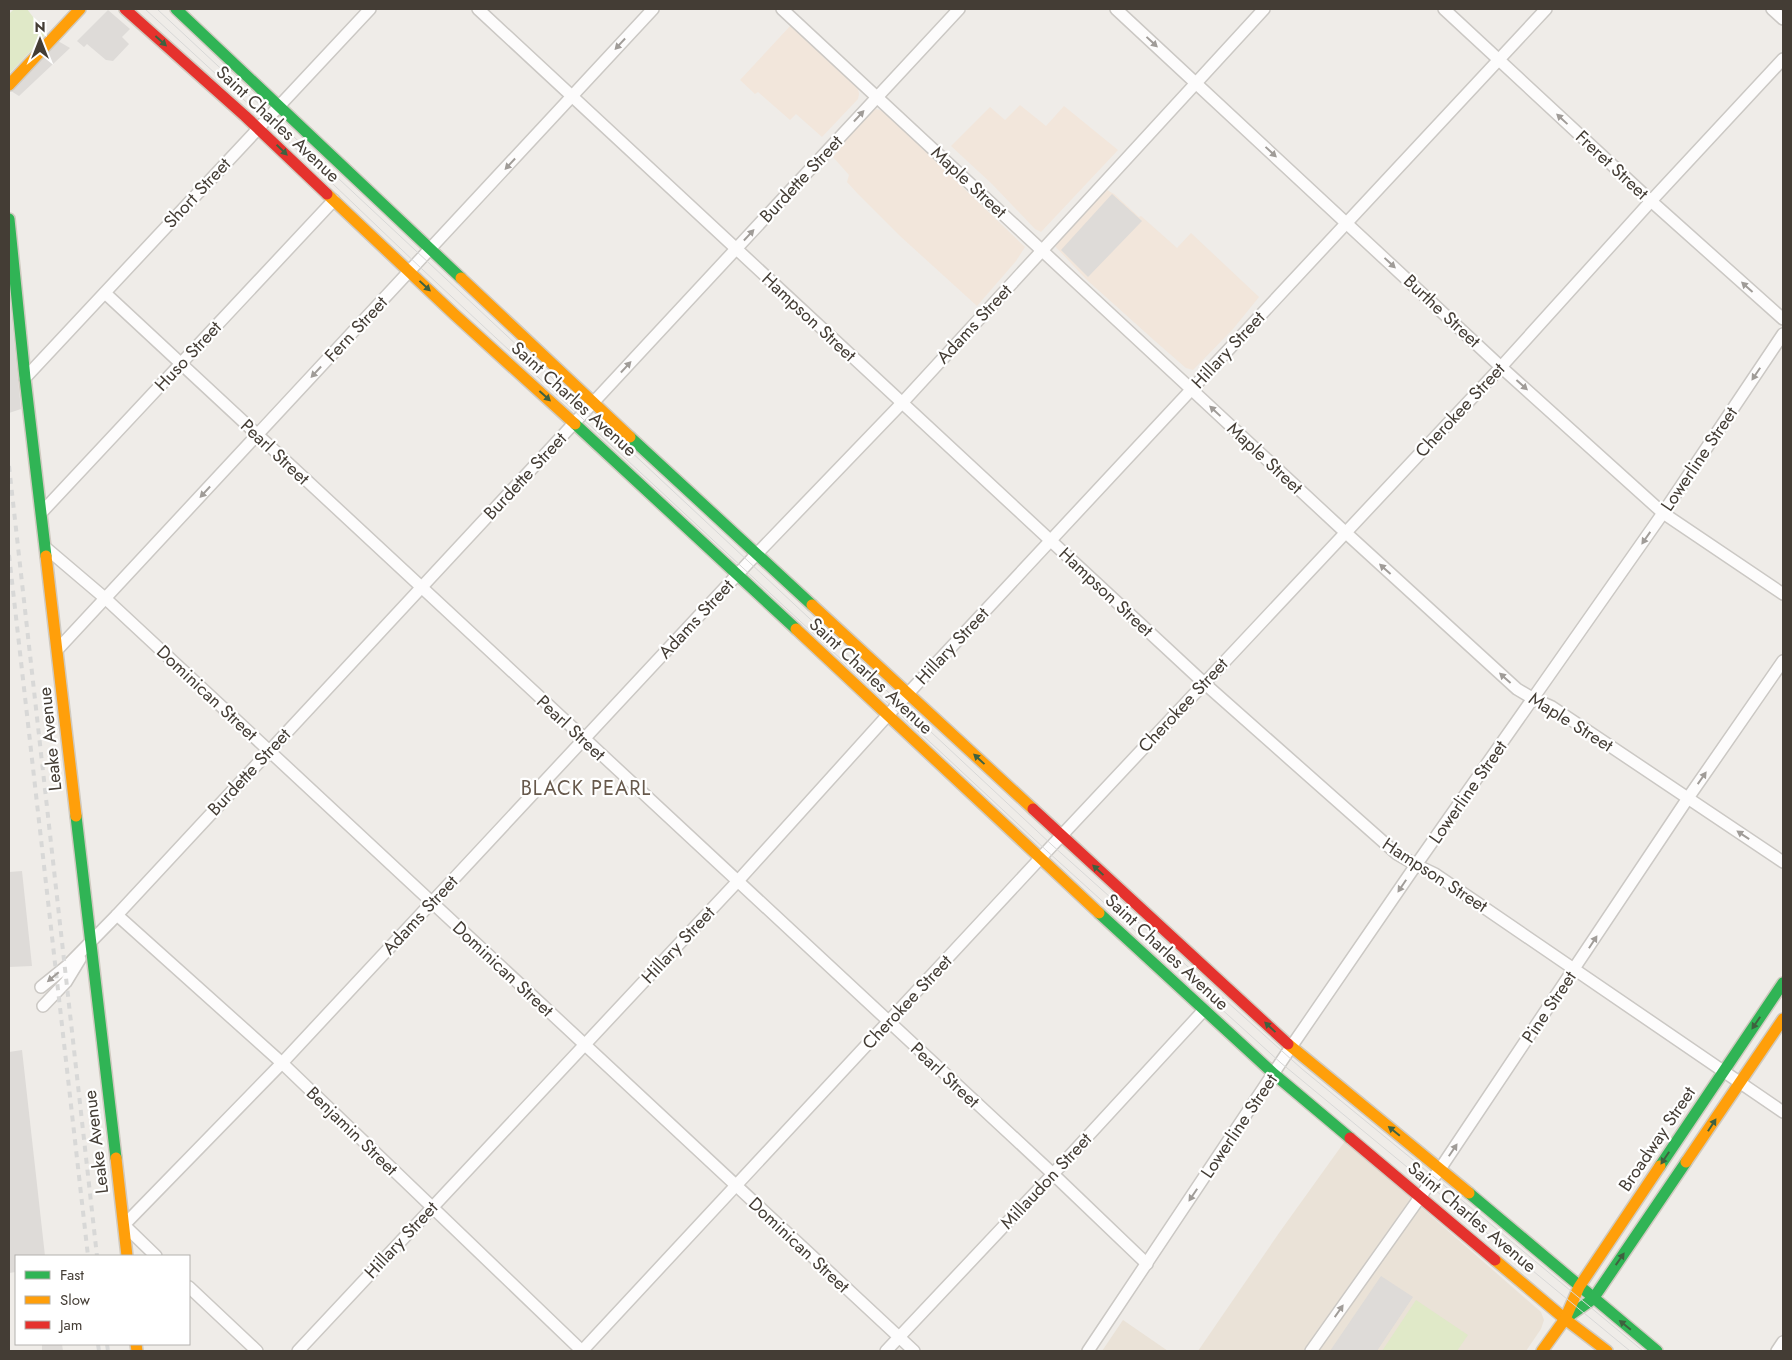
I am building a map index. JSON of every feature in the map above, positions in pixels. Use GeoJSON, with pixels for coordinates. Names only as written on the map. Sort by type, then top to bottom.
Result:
{"type":"FeatureCollection","features":[{"type":"Feature","properties":{"kind":"main road"},"geometry":{"type":"LineString","coordinates":[[9,85],[80,9]]}},
{"type":"Feature","properties":{"kind":"main road","name":"Saint Charles Avenue"},"geometry":{"type":"LineString","coordinates":[[125,9],[258,128],[409,272],[738,574],[887,716],[1274,1074],[1607,1351]]}},
{"type":"Feature","properties":{"kind":"main road","name":"Saint Charles Avenue"},"geometry":{"type":"LineString","coordinates":[[176,9],[593,403],[909,692],[1291,1047],[1440,1169],[1656,1351]]}},
{"type":"Feature","properties":{"kind":"main road","name":"Leake Avenue"},"geometry":{"type":"LineString","coordinates":[[9,219],[127,1255]]}},
{"type":"Feature","properties":{"kind":"main road","name":"Broadway Street"},"geometry":{"type":"LineString","coordinates":[[1542,1351],[1565,1318],[1579,1287],[1783,983]]}},
{"type":"Feature","properties":{"kind":"main road","name":"Broadway Street"},"geometry":{"type":"LineString","coordinates":[[1565,1318],[1592,1299],[1783,1018]]}},
{"type":"Feature","properties":{"kind":"street","name":"Short Street"},"geometry":{"type":"LineString","coordinates":[[26,378],[370,9]]}},
{"type":"Feature","properties":{"kind":"street","name":"Hampson Street"},"geometry":{"type":"LineString","coordinates":[[478,9],[1204,683],[1397,854],[1435,874],[1783,1112]]}},
{"type":"Feature","properties":{"kind":"street","name":"Fern Street"},"geometry":{"type":"LineString","coordinates":[[58,649],[653,9]]}},
{"type":"Feature","properties":{"kind":"street","name":"Maple Street"},"geometry":{"type":"LineString","coordinates":[[782,9],[1516,689],[1552,707],[1783,862]]}},
{"type":"Feature","properties":{"kind":"street","name":"Burdette Street"},"geometry":{"type":"LineString","coordinates":[[90,943],[959,9]]}},
{"type":"Feature","properties":{"kind":"street","name":"Burthe Street"},"geometry":{"type":"LineString","coordinates":[[1116,9],[1501,367],[1663,513],[1783,594]]}},
{"type":"Feature","properties":{"kind":"street","name":"Adams Street"},"geometry":{"type":"LineString","coordinates":[[124,1224],[282,1063],[738,574],[902,403],[1264,9]]}},
{"type":"Feature","properties":{"kind":"street","name":"Freret Street"},"geometry":{"type":"LineString","coordinates":[[1444,9],[1651,201],[1783,319]]}},
{"type":"Feature","properties":{"kind":"street","name":"Hillary Street"},"geometry":{"type":"LineString","coordinates":[[298,1351],[737,882],[909,692],[1546,9]]}},
{"type":"Feature","properties":{"kind":"street"},"geometry":{"type":"LineString","coordinates":[[1772,9],[1783,19]]}},
{"type":"Feature","properties":{"kind":"street","name":"Cherokee Street"},"geometry":{"type":"LineString","coordinates":[[582,1351],[1040,858],[1501,367],[1783,59]]}},
{"type":"Feature","properties":{"kind":"street","name":"Huso Street"},"geometry":{"type":"LineString","coordinates":[[42,512],[334,200]]}},
{"type":"Feature","properties":{"kind":"street","name":"Pearl Street"},"geometry":{"type":"LineString","coordinates":[[105,293],[583,740],[1053,1174],[1147,1264]]}},
{"type":"Feature","properties":{"kind":"street","name":"Lowerline Street"},"geometry":{"type":"LineString","coordinates":[[1088,1351],[1291,1047],[1663,513],[1783,334]]}},
{"type":"Feature","properties":{"kind":"street","name":"Dominican Street"},"geometry":{"type":"LineString","coordinates":[[46,548],[106,599],[914,1351]]}},
{"type":"Feature","properties":{"kind":"street","name":"Pine Street"},"geometry":{"type":"LineString","coordinates":[[1311,1351],[1440,1169],[1688,798],[1783,661]]}},
{"type":"Feature","properties":{"kind":"street","name":"Benjamin Street"},"geometry":{"type":"LineString","coordinates":[[117,915],[282,1063],[582,1351]]}},
{"type":"Feature","properties":{"kind":"street"},"geometry":{"type":"LineString","coordinates":[[41,987],[90,943]]}},
{"type":"Feature","properties":{"kind":"street"},"geometry":{"type":"LineString","coordinates":[[43,1006],[66,982],[90,943]]}},
{"type":"Feature","properties":{"kind":"street","name":"Millaudon Street"},"geometry":{"type":"LineString","coordinates":[[886,1351],[1204,1010]]}},
{"type":"Feature","properties":{"kind":"street"},"geometry":{"type":"LineString","coordinates":[[124,1224],[155,1255]]}},
{"type":"Feature","properties":{"kind":"street"},"geometry":{"type":"LineString","coordinates":[[190,1288],[257,1351]]}},
{"type":"Feature","properties":{"kind":"street"},"geometry":{"type":"LineString","coordinates":[[1777,1351],[1783,1342]]}},
{"type":"Feature","properties":{"kind":"shaded area"},"geometry":{"type":"Polygon","coordinates":[[[108,10],[130,29],[122,37],[129,44],[113,61],[106,60],[87,44],[84,47],[77,41],[108,10]]]}},
{"type":"Feature","properties":{"kind":"shaded area"},"geometry":{"type":"Polygon","coordinates":[[[792,24],[858,89],[858,99],[822,137],[796,114],[790,120],[758,92],[755,94],[740,80],[792,24]]]}},
{"type":"Feature","properties":{"kind":"shaded area"},"geometry":{"type":"Polygon","coordinates":[[[58,41],[70,48],[19,96],[11,91],[58,41]]]}},
{"type":"Feature","properties":{"kind":"shaded area"},"geometry":{"type":"Polygon","coordinates":[[[1020,105],[1046,126],[1064,106],[1118,150],[1041,232],[1035,229],[992,184],[951,146],[990,107],[1005,120],[1020,105]]]}},
{"type":"Feature","properties":{"kind":"shaded area"},"geometry":{"type":"Polygon","coordinates":[[[876,109],[883,111],[1025,247],[1016,261],[977,306],[900,236],[858,194],[847,182],[849,175],[833,157],[869,111],[876,109]]]}},
{"type":"Feature","properties":{"kind":"shaded area"},"geometry":{"type":"Polygon","coordinates":[[[1107,190],[1139,217],[1141,216],[1177,248],[1191,233],[1259,297],[1233,329],[1193,370],[1186,368],[1087,280],[1054,245],[1107,190]]]}},
{"type":"Feature","properties":{"kind":"shaded area"},"geometry":{"type":"Polygon","coordinates":[[[1112,194],[1142,221],[1088,277],[1061,250],[1112,194]]]}},
{"type":"Feature","properties":{"kind":"shaded area"},"geometry":{"type":"Polygon","coordinates":[[[9,292],[21,409],[9,413],[9,292]]]}},
{"type":"Feature","properties":{"kind":"shaded area"},"geometry":{"type":"Polygon","coordinates":[[[22,871],[32,966],[9,967],[9,872],[22,871]]]}},
{"type":"Feature","properties":{"kind":"shaded area"},"geometry":{"type":"Polygon","coordinates":[[[22,1050],[45,1255],[15,1255],[15,1272],[9,1273],[9,1052],[22,1050]]]}},
{"type":"Feature","properties":{"kind":"shaded area"},"geometry":{"type":"Polygon","coordinates":[[[1345,1141],[1541,1312],[1544,1320],[1541,1329],[1526,1351],[1198,1351],[1345,1141]]]}},
{"type":"Feature","properties":{"kind":"shaded area"},"geometry":{"type":"Polygon","coordinates":[[[1381,1276],[1413,1297],[1377,1351],[1330,1351],[1381,1276]]]}},
{"type":"Feature","properties":{"kind":"shaded area"},"geometry":{"type":"Polygon","coordinates":[[[1123,1320],[1168,1351],[1102,1351],[1123,1320]]]}},
{"type":"Feature","properties":{"kind":"shaded area"},"geometry":{"type":"Polygon","coordinates":[[[42,1345],[62,1345],[63,1351],[42,1351],[42,1345]]]}},
{"type":"Feature","properties":{"kind":"green space"},"geometry":{"type":"Polygon","coordinates":[[[14,9],[27,9],[45,33],[43,38],[9,74],[9,14],[14,9]]]}},
{"type":"Feature","properties":{"kind":"green space"},"geometry":{"type":"Polygon","coordinates":[[[1416,1300],[1468,1335],[1457,1351],[1382,1351],[1416,1300]]]}},
{"type":"Feature","properties":{"kind":"tram line"},"geometry":{"type":"LineString","coordinates":[[145,9],[1047,851],[1281,1063],[1630,1351]]}},
{"type":"Feature","properties":{"kind":"tram line"},"geometry":{"type":"LineString","coordinates":[[157,9],[1052,845],[1302,1069],[1643,1351]]}},
{"type":"Feature","properties":{"kind":"railway"},"geometry":{"type":"LineString","coordinates":[[9,466],[97,1255]]}},
{"type":"Feature","properties":{"kind":"railway"},"geometry":{"type":"LineString","coordinates":[[9,555],[88,1255]]}},
{"type":"Feature","properties":{"kind":"railway"},"geometry":{"type":"LineString","coordinates":[[98,1345],[99,1351]]}},
{"type":"Feature","properties":{"kind":"railway"},"geometry":{"type":"LineString","coordinates":[[107,1345],[108,1351]]}},
{"type":"Feature","properties":{"kind":"traffic: fast"},"geometry":{"type":"LineString","coordinates":[[176,9],[461,278]]}},
{"type":"Feature","properties":{"kind":"traffic: fast"},"geometry":{"type":"LineString","coordinates":[[9,219],[46,556]]}},
{"type":"Feature","properties":{"kind":"traffic: fast"},"geometry":{"type":"LineString","coordinates":[[575,424],[796,629]]}},
{"type":"Feature","properties":{"kind":"traffic: fast"},"geometry":{"type":"LineString","coordinates":[[630,437],[812,605]]}},
{"type":"Feature","properties":{"kind":"traffic: fast"},"geometry":{"type":"LineString","coordinates":[[76,816],[116,1158]]}},
{"type":"Feature","properties":{"kind":"traffic: fast"},"geometry":{"type":"LineString","coordinates":[[1099,913],[1274,1074],[1350,1138]]}},
{"type":"Feature","properties":{"kind":"traffic: fast"},"geometry":{"type":"LineString","coordinates":[[1660,1166],[1783,983]]}},
{"type":"Feature","properties":{"kind":"traffic: fast"},"geometry":{"type":"LineString","coordinates":[[1566,1318],[1593,1299],[1686,1162]]}},
{"type":"Feature","properties":{"kind":"traffic: fast"},"geometry":{"type":"LineString","coordinates":[[1469,1193],[1657,1351]]}},
{"type":"Feature","properties":{"kind":"traffic: slow"},"geometry":{"type":"LineString","coordinates":[[9,85],[80,9]]}},
{"type":"Feature","properties":{"kind":"traffic: slow"},"geometry":{"type":"LineString","coordinates":[[327,194],[455,315],[575,424]]}},
{"type":"Feature","properties":{"kind":"traffic: slow"},"geometry":{"type":"LineString","coordinates":[[461,278],[630,437]]}},
{"type":"Feature","properties":{"kind":"traffic: slow"},"geometry":{"type":"LineString","coordinates":[[46,556],[76,816]]}},
{"type":"Feature","properties":{"kind":"traffic: slow"},"geometry":{"type":"LineString","coordinates":[[812,605],[1033,809]]}},
{"type":"Feature","properties":{"kind":"traffic: slow"},"geometry":{"type":"LineString","coordinates":[[796,629],[1099,913]]}},
{"type":"Feature","properties":{"kind":"traffic: slow"},"geometry":{"type":"LineString","coordinates":[[1686,1162],[1783,1019]]}},
{"type":"Feature","properties":{"kind":"traffic: slow"},"geometry":{"type":"LineString","coordinates":[[1288,1044],[1469,1193]]}},
{"type":"Feature","properties":{"kind":"traffic: slow"},"geometry":{"type":"LineString","coordinates":[[116,1158],[127,1255]]}},
{"type":"Feature","properties":{"kind":"traffic: slow"},"geometry":{"type":"LineString","coordinates":[[1542,1351],[1565,1319],[1579,1287],[1660,1166]]}},
{"type":"Feature","properties":{"kind":"traffic: slow"},"geometry":{"type":"LineString","coordinates":[[1495,1260],[1565,1319],[1607,1351]]}},
{"type":"Feature","properties":{"kind":"traffic: slow"},"geometry":{"type":"LineString","coordinates":[[136,1345],[137,1351]]}},
{"type":"Feature","properties":{"kind":"traffic: jam"},"geometry":{"type":"LineString","coordinates":[[125,9],[245,116],[327,194]]}},
{"type":"Feature","properties":{"kind":"traffic: jam"},"geometry":{"type":"LineString","coordinates":[[1033,809],[1288,1044]]}},
{"type":"Feature","properties":{"kind":"traffic: jam"},"geometry":{"type":"LineString","coordinates":[[1350,1138],[1495,1260]]}},
{"type":"Feature","properties":{"kind":"district","name":"BLACK PEARL"},"geometry":{"type":"Point","coordinates":[586,788]}}]}
